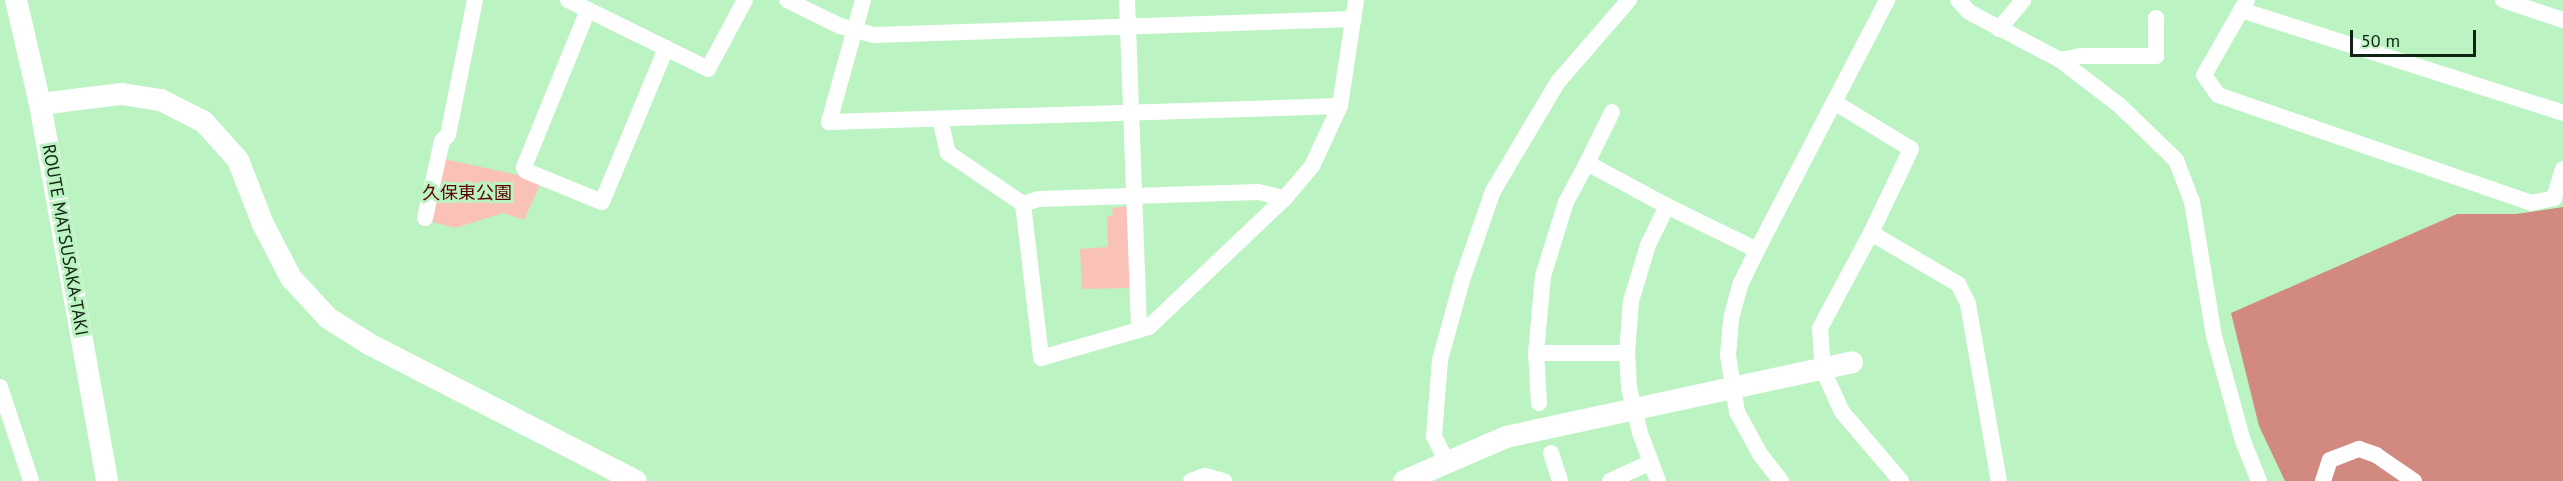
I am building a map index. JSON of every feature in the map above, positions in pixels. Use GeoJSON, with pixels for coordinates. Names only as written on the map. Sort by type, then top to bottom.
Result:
{"type":"FeatureCollection","features":[{"type":"Feature","properties":{"kind":"street","name":"ROUTE MATSUSAKA-TAKI"},"geometry":{"type":"LineString","coordinates":[[16,0],[40,104],[107,481]]}},
{"type":"Feature","properties":{"kind":"street"},"geometry":{"type":"LineString","coordinates":[[425,218],[442,141],[448,135],[475,0]]}},
{"type":"Feature","properties":{"kind":"street"},"geometry":{"type":"LineString","coordinates":[[568,0],[708,69],[745,0]]}},
{"type":"Feature","properties":{"kind":"street"},"geometry":{"type":"LineString","coordinates":[[787,0],[853,31],[874,36],[1354,19]]}},
{"type":"Feature","properties":{"kind":"street"},"geometry":{"type":"LineString","coordinates":[[863,0],[829,122],[1340,106]]}},
{"type":"Feature","properties":{"kind":"street"},"geometry":{"type":"LineString","coordinates":[[1127,0],[1139,330]]}},
{"type":"Feature","properties":{"kind":"street"},"geometry":{"type":"LineString","coordinates":[[940,119],[948,153],[1023,204],[1041,358],[1139,330],[1149,327],[1185,295],[1285,198],[1312,166],[1340,106],[1356,0]]}},
{"type":"Feature","properties":{"kind":"street"},"geometry":{"type":"LineString","coordinates":[[1446,460],[1434,436],[1440,360],[1462,280],[1493,192],[1557,83],[1629,0]]}},
{"type":"Feature","properties":{"kind":"street"},"geometry":{"type":"LineString","coordinates":[[1781,481],[1760,454],[1737,412],[1728,355],[1731,319],[1740,285],[1757,250],[1887,0]]}},
{"type":"Feature","properties":{"kind":"street"},"geometry":{"type":"LineString","coordinates":[[1958,0],[1969,12],[2060,60],[2119,105],[2176,160],[2192,202],[2214,336],[2243,441],[2259,481]]}},
{"type":"Feature","properties":{"kind":"street"},"geometry":{"type":"LineString","coordinates":[[1999,29],[2023,0]]}},
{"type":"Feature","properties":{"kind":"street"},"geometry":{"type":"LineString","coordinates":[[2503,0],[2563,20]]}},
{"type":"Feature","properties":{"kind":"street"},"geometry":{"type":"LineString","coordinates":[[2563,113],[2244,5],[2204,75],[2218,95],[2531,203],[2554,198],[2563,169]]}},
{"type":"Feature","properties":{"kind":"street"},"geometry":{"type":"LineString","coordinates":[[588,10],[524,167],[526,171],[602,202],[666,48]]}},
{"type":"Feature","properties":{"kind":"street"},"geometry":{"type":"LineString","coordinates":[[2060,60],[2081,56],[2156,56],[2156,18]]}},
{"type":"Feature","properties":{"kind":"street"},"geometry":{"type":"LineString","coordinates":[[40,104],[122,94],[161,99],[204,122],[238,160],[263,224],[291,278],[328,318],[636,481]]}},
{"type":"Feature","properties":{"kind":"street"},"geometry":{"type":"LineString","coordinates":[[1834,102],[1911,149],[1871,233],[1820,328],[1823,370],[1842,412],[1901,481]]}},
{"type":"Feature","properties":{"kind":"street"},"geometry":{"type":"LineString","coordinates":[[1539,403],[1536,353],[1539,302],[1548,255],[1566,202],[1612,112]]}},
{"type":"Feature","properties":{"kind":"street"},"geometry":{"type":"LineString","coordinates":[[1587,163],[1667,206],[1757,250]]}},
{"type":"Feature","properties":{"kind":"street"},"geometry":{"type":"LineString","coordinates":[[1023,204],[1038,199],[1258,192],[1285,198]]}},
{"type":"Feature","properties":{"kind":"street"},"geometry":{"type":"LineString","coordinates":[[1658,481],[1649,463],[1635,410],[1627,352],[1635,282],[1667,206]]}},
{"type":"Feature","properties":{"kind":"street"},"geometry":{"type":"LineString","coordinates":[[1871,233],[1958,284],[1968,304],[1999,481]]}},
{"type":"Feature","properties":{"kind":"street"},"geometry":{"type":"LineString","coordinates":[[1536,353],[1627,352]]}},
{"type":"Feature","properties":{"kind":"street"},"geometry":{"type":"LineString","coordinates":[[1404,481],[1446,460],[1506,437],[1852,362]]}},
{"type":"Feature","properties":{"kind":"street"},"geometry":{"type":"LineString","coordinates":[[0,387],[31,481]]}},
{"type":"Feature","properties":{"kind":"street"},"geometry":{"type":"LineString","coordinates":[[2323,481],[2330,460],[2359,449],[2376,455],[2414,481]]}},
{"type":"Feature","properties":{"kind":"street"},"geometry":{"type":"LineString","coordinates":[[1551,453],[1560,481]]}},
{"type":"Feature","properties":{"kind":"street"},"geometry":{"type":"LineString","coordinates":[[1610,481],[1649,463]]}},
{"type":"Feature","properties":{"kind":"street"},"geometry":{"type":"LineString","coordinates":[[1191,481],[1205,476],[1224,481]]}},
{"type":"Feature","properties":{"kind":"green space","name":"久保東公園"},"geometry":{"type":"Polygon","coordinates":[[[444,159],[518,175],[540,185],[524,220],[503,213],[455,228],[429,221],[444,159]]]}},
{"type":"Feature","properties":{"kind":"green space"},"geometry":{"type":"Polygon","coordinates":[[[1128,206],[1132,288],[1082,289],[1080,249],[1108,247],[1107,217],[1113,215],[1112,208],[1128,206]]]}},
{"type":"Feature","properties":{"kind":"shaded area"},"geometry":{"type":"Polygon","coordinates":[[[2563,207],[2563,481],[2285,481],[2259,426],[2231,313],[2457,214],[2516,214],[2563,207]]]}}]}
